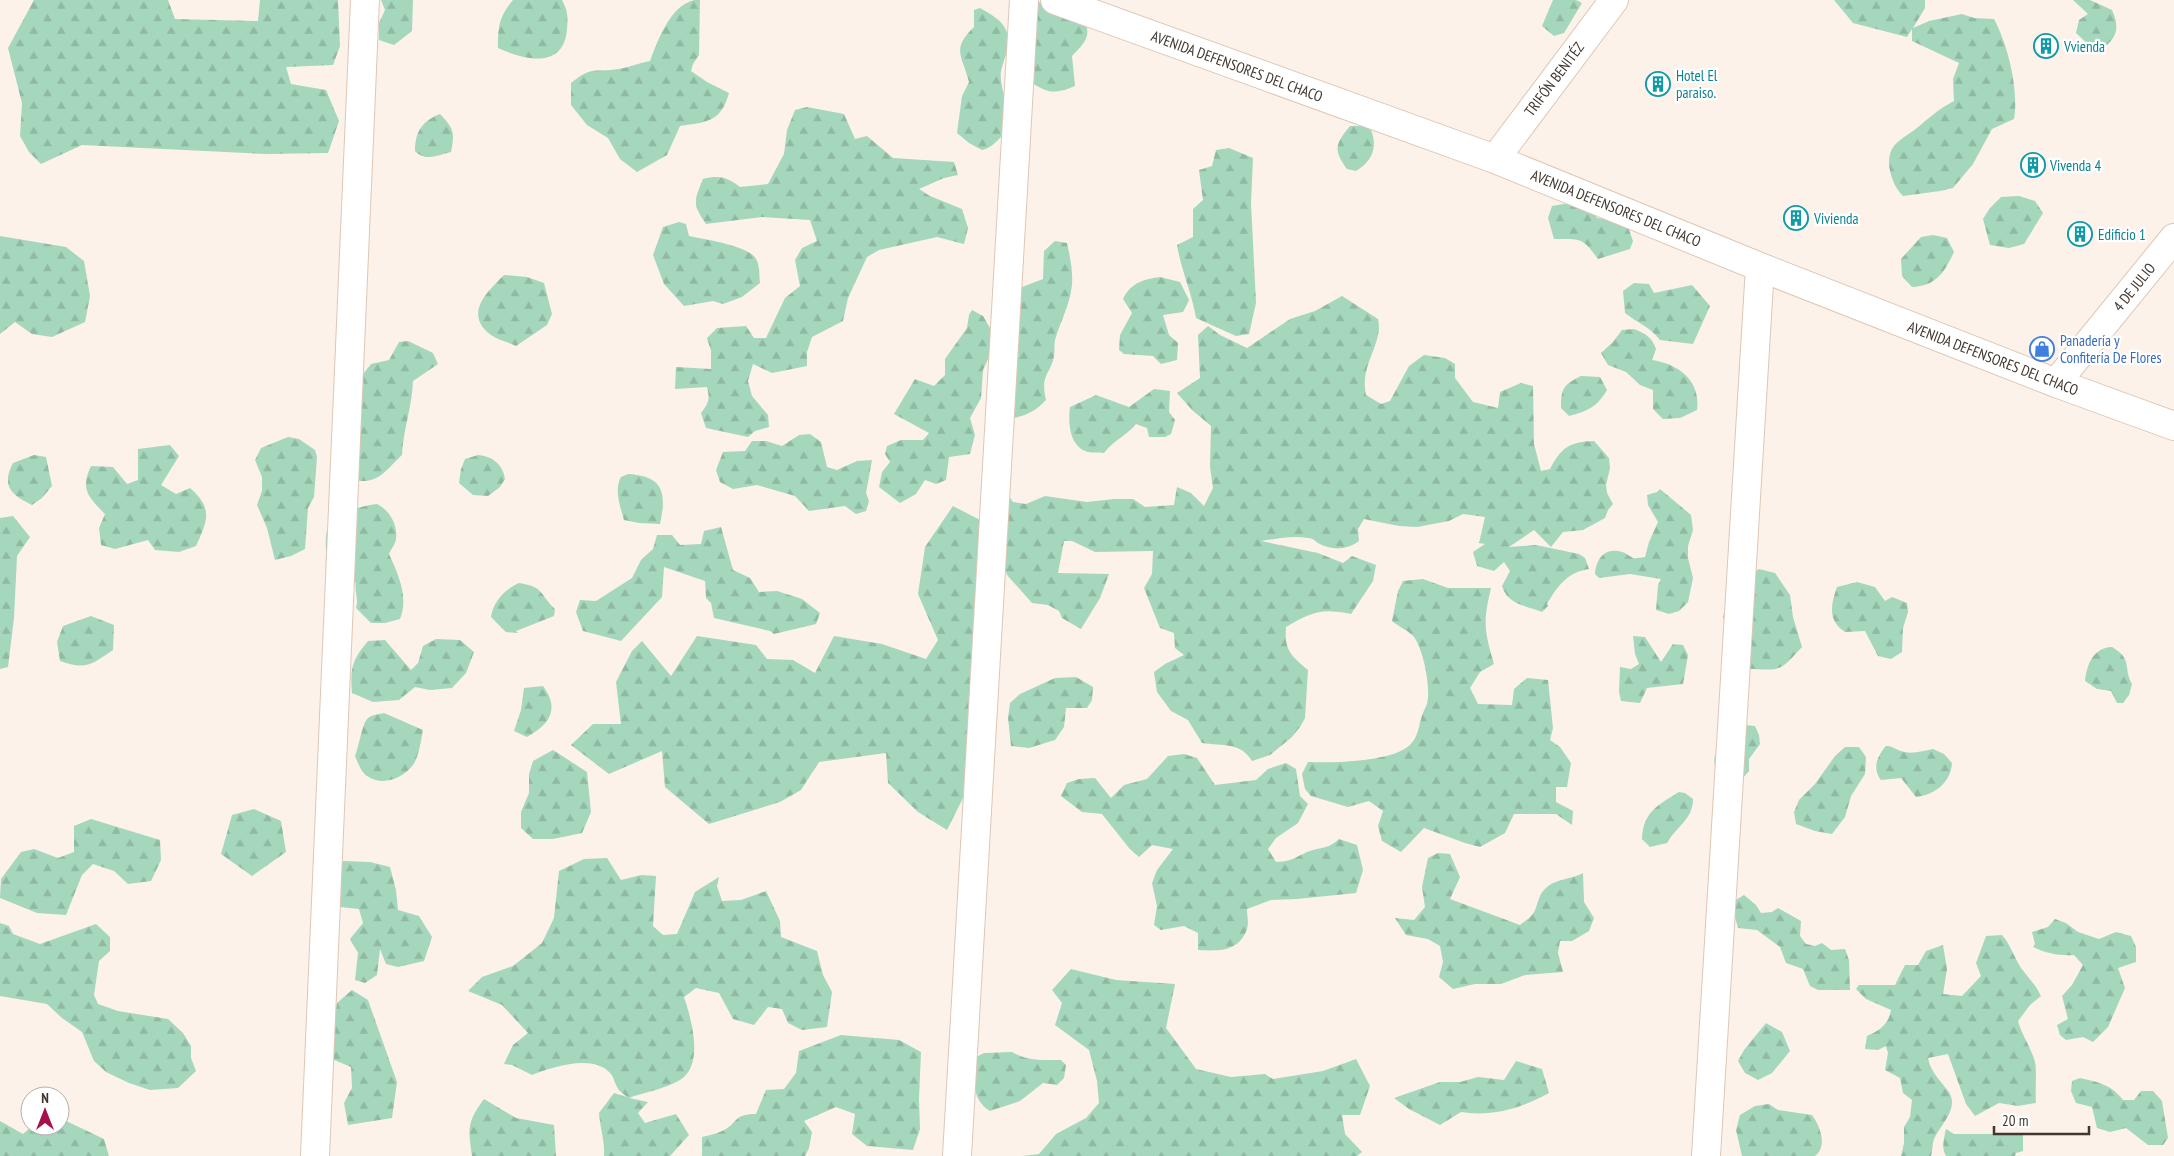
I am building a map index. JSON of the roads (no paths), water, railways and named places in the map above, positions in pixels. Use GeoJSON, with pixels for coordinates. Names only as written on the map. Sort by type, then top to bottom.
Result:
{"type":"FeatureCollection","features":[{"type":"Feature","properties":{"kind":"street"},"geometry":{"type":"LineString","coordinates":[[315,1156],[365,0]]}},
{"type":"Feature","properties":{"kind":"street"},"geometry":{"type":"LineString","coordinates":[[957,1156],[1024,0]]}},
{"type":"Feature","properties":{"kind":"street","name":"AVENIDA DEFENSORES DEL CHACO"},"geometry":{"type":"LineString","coordinates":[[1055,0],[1495,159],[1760,267],[2056,384],[2174,426]]}},
{"type":"Feature","properties":{"kind":"street","name":"TRIFÓN BENITÉZ"},"geometry":{"type":"LineString","coordinates":[[1495,159],[1614,0]]}},
{"type":"Feature","properties":{"kind":"street","name":"4 DE JULIO"},"geometry":{"type":"LineString","coordinates":[[2056,384],[2174,238]]}},
{"type":"Feature","properties":{"kind":"street"},"geometry":{"type":"LineString","coordinates":[[1706,1156],[1760,267]]}},
{"type":"Feature","properties":{"kind":"place","name":"Vvienda"},"geometry":{"type":"Point","coordinates":[2046,46]}},
{"type":"Feature","properties":{"kind":"place","name":"Hotel El paraiso."},"geometry":{"type":"Point","coordinates":[1658,84]}},
{"type":"Feature","properties":{"kind":"place","name":"Vivenda 4"},"geometry":{"type":"Point","coordinates":[2033,165]}},
{"type":"Feature","properties":{"kind":"place","name":"Vivienda"},"geometry":{"type":"Point","coordinates":[1796,218]}},
{"type":"Feature","properties":{"kind":"place","name":"Edificio 1"},"geometry":{"type":"Point","coordinates":[2080,234]}},
{"type":"Feature","properties":{"kind":"place","name":"Panadería y Confitería De Flores"},"geometry":{"type":"Point","coordinates":[2042,349]}}]}
